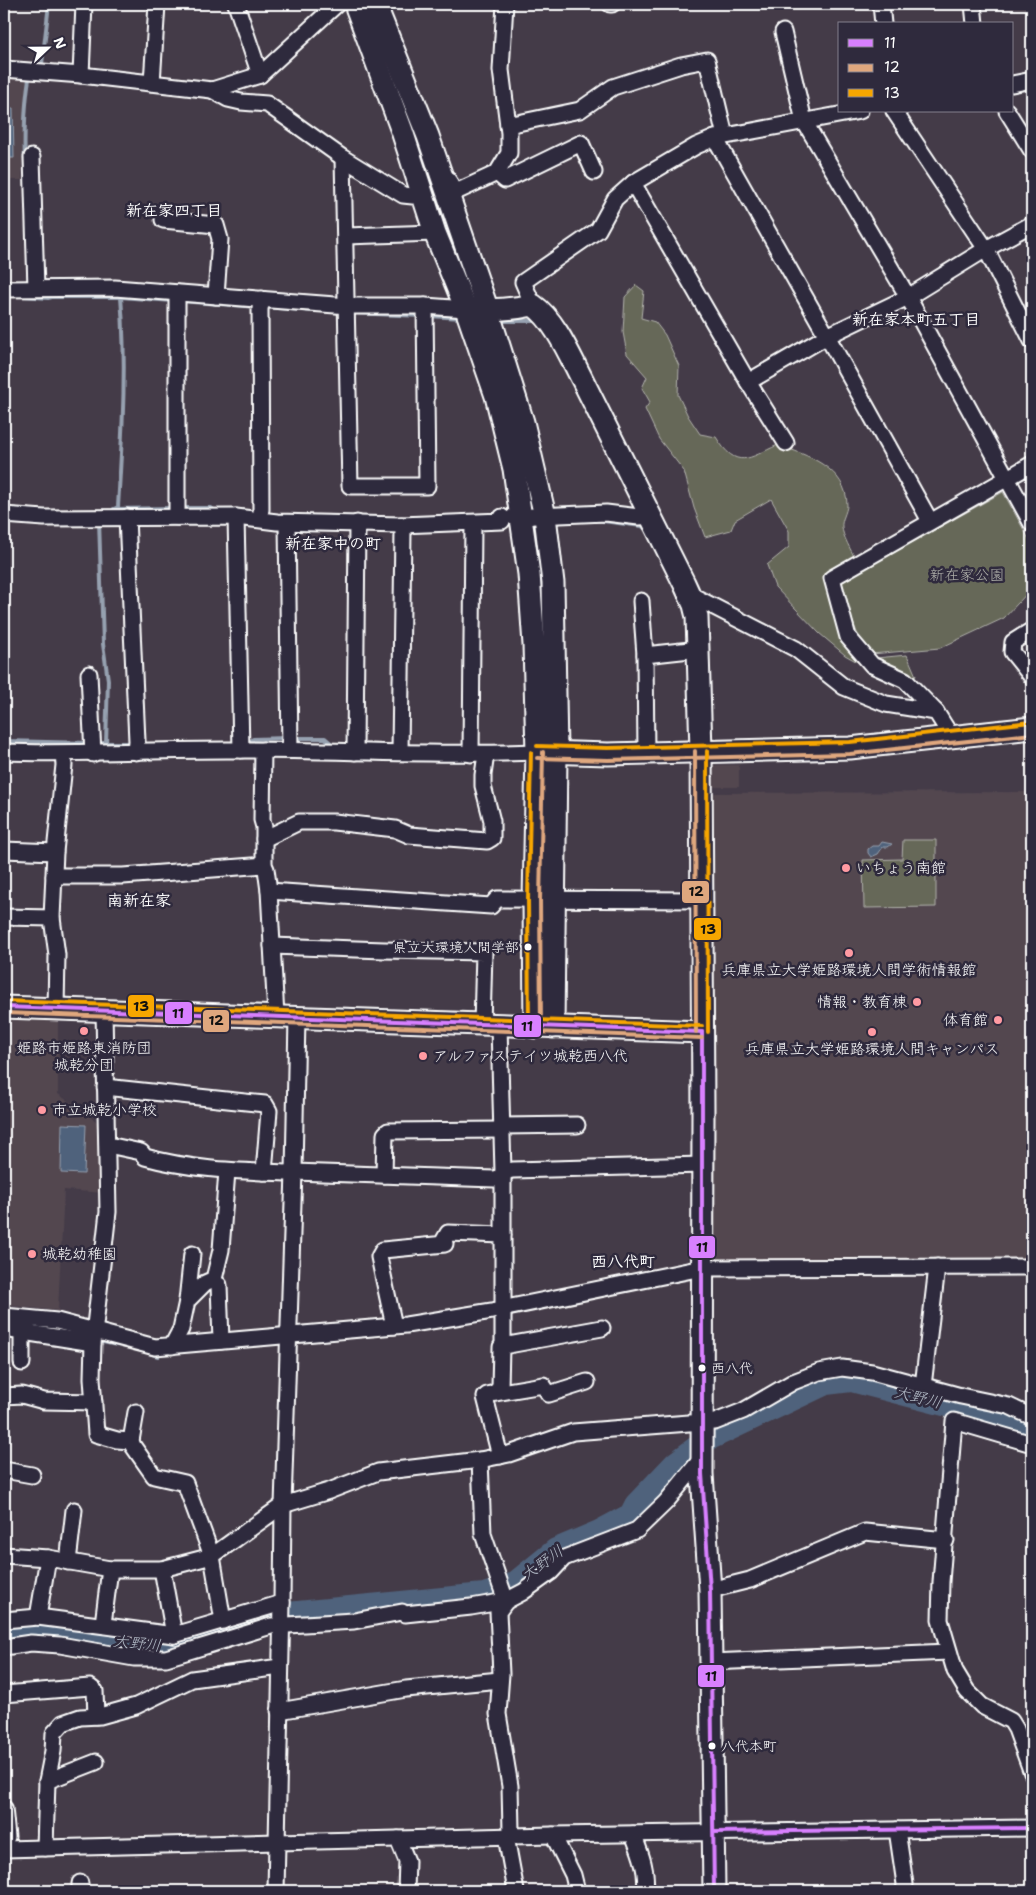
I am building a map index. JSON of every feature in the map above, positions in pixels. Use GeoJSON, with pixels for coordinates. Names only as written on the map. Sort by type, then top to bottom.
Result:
{"type":"FeatureCollection","features":[{"type":"Feature","properties":{"kind":"street"},"geometry":{"type":"LineString","coordinates":[[80,75],[84,4]]}},
{"type":"Feature","properties":{"kind":"street"},"geometry":{"type":"LineString","coordinates":[[152,83],[157,4]]}},
{"type":"Feature","properties":{"kind":"street"},"geometry":{"type":"LineString","coordinates":[[236,4],[260,75]]}},
{"type":"Feature","properties":{"kind":"street"},"geometry":{"type":"LineString","coordinates":[[212,90],[260,75],[337,4]]}},
{"type":"Feature","properties":{"kind":"street"},"geometry":{"type":"LineString","coordinates":[[355,4],[402,131],[422,197],[466,309],[496,396],[514,470],[511,517],[528,574],[547,752]]}},
{"type":"Feature","properties":{"kind":"street"},"geometry":{"type":"LineString","coordinates":[[375,4],[416,104],[488,311],[523,422],[544,516],[553,583],[544,899],[544,1027]]}},
{"type":"Feature","properties":{"kind":"street"},"geometry":{"type":"LineString","coordinates":[[439,168],[456,192],[497,173],[509,153],[508,125],[501,70],[504,4]]}},
{"type":"Feature","properties":{"kind":"street"},"geometry":{"type":"LineString","coordinates":[[881,4],[883,22]]}},
{"type":"Feature","properties":{"kind":"street"},"geometry":{"type":"LineString","coordinates":[[973,4],[975,22]]}},
{"type":"Feature","properties":{"kind":"street"},"geometry":{"type":"LineString","coordinates":[[784,32],[804,121],[908,297],[1032,524]]}},
{"type":"Feature","properties":{"kind":"street"},"geometry":{"type":"LineString","coordinates":[[508,125],[580,110],[613,87],[682,65],[707,60],[720,137],[930,522]]}},
{"type":"Feature","properties":{"kind":"street"},"geometry":{"type":"LineString","coordinates":[[4,69],[80,75],[212,90],[228,99],[270,106],[343,161],[403,195],[422,197]]}},
{"type":"Feature","properties":{"kind":"street"},"geometry":{"type":"LineString","coordinates":[[1014,84],[1032,80]]}},
{"type":"Feature","properties":{"kind":"street"},"geometry":{"type":"LineString","coordinates":[[718,1891],[714,1832],[710,1590],[702,1466],[701,751],[697,618],[689,594],[566,348],[542,311],[533,305],[523,282],[598,230],[615,199],[632,184],[696,146],[720,137],[854,112]]}},
{"type":"Feature","properties":{"kind":"street"},"geometry":{"type":"LineString","coordinates":[[895,112],[986,249],[1032,340]]}},
{"type":"Feature","properties":{"kind":"street"},"geometry":{"type":"LineString","coordinates":[[1008,112],[1032,151]]}},
{"type":"Feature","properties":{"kind":"street"},"geometry":{"type":"LineString","coordinates":[[497,173],[506,180],[581,143],[594,172]]}},
{"type":"Feature","properties":{"kind":"street"},"geometry":{"type":"LineString","coordinates":[[32,158],[36,288]]}},
{"type":"Feature","properties":{"kind":"street"},"geometry":{"type":"LineString","coordinates":[[343,161],[348,311],[350,486],[426,486],[425,306]]}},
{"type":"Feature","properties":{"kind":"street"},"geometry":{"type":"LineString","coordinates":[[632,184],[786,443]]}},
{"type":"Feature","properties":{"kind":"street"},"geometry":{"type":"LineString","coordinates":[[162,220],[216,225],[220,239],[216,296]]}},
{"type":"Feature","properties":{"kind":"street"},"geometry":{"type":"LineString","coordinates":[[748,382],[828,336],[908,297],[986,249],[1032,224]]}},
{"type":"Feature","properties":{"kind":"street"},"geometry":{"type":"LineString","coordinates":[[346,236],[435,233]]}},
{"type":"Feature","properties":{"kind":"street"},"geometry":{"type":"LineString","coordinates":[[4,289],[115,288],[262,299],[348,311],[425,306],[488,311],[512,310],[533,305]]}},
{"type":"Feature","properties":{"kind":"street"},"geometry":{"type":"LineString","coordinates":[[177,293],[177,511]]}},
{"type":"Feature","properties":{"kind":"street"},"geometry":{"type":"LineString","coordinates":[[257,514],[260,309],[262,299]]}},
{"type":"Feature","properties":{"kind":"street"},"geometry":{"type":"LineString","coordinates":[[951,736],[936,712],[905,680],[872,665],[848,637],[832,578],[1032,464]]}},
{"type":"Feature","properties":{"kind":"street"},"geometry":{"type":"LineString","coordinates":[[4,515],[44,518],[93,518],[177,511],[236,517],[257,514],[436,518],[502,514],[511,517],[606,513],[639,517],[651,516]]}},
{"type":"Feature","properties":{"kind":"street"},"geometry":{"type":"LineString","coordinates":[[257,514],[287,522],[401,525],[502,521],[511,517]]}},
{"type":"Feature","properties":{"kind":"street"},"geometry":{"type":"LineString","coordinates":[[123,517],[136,747]]}},
{"type":"Feature","properties":{"kind":"street"},"geometry":{"type":"LineString","coordinates":[[236,517],[241,743]]}},
{"type":"Feature","properties":{"kind":"street"},"geometry":{"type":"LineString","coordinates":[[287,522],[289,743]]}},
{"type":"Feature","properties":{"kind":"street"},"geometry":{"type":"LineString","coordinates":[[355,752],[358,523]]}},
{"type":"Feature","properties":{"kind":"street"},"geometry":{"type":"LineString","coordinates":[[264,839],[299,822],[334,822],[395,830],[409,835],[487,840],[492,838],[492,821],[483,786],[483,776],[478,754],[473,523]]}},
{"type":"Feature","properties":{"kind":"street"},"geometry":{"type":"LineString","coordinates":[[400,752],[403,530],[401,525]]}},
{"type":"Feature","properties":{"kind":"street"},"geometry":{"type":"LineString","coordinates":[[689,594],[796,649],[844,686],[886,704],[936,712]]}},
{"type":"Feature","properties":{"kind":"street"},"geometry":{"type":"LineString","coordinates":[[641,602],[645,655],[646,753]]}},
{"type":"Feature","properties":{"kind":"street"},"geometry":{"type":"LineString","coordinates":[[1032,630],[1013,642],[1012,652],[1032,677]]}},
{"type":"Feature","properties":{"kind":"street"},"geometry":{"type":"LineString","coordinates":[[645,655],[699,649]]}},
{"type":"Feature","properties":{"kind":"street"},"geometry":{"type":"LineString","coordinates":[[89,674],[93,747]]}},
{"type":"Feature","properties":{"kind":"street"},"geometry":{"type":"LineString","coordinates":[[4,752],[63,754],[93,747],[241,743],[263,750],[289,743],[355,752],[478,754],[547,752],[608,754],[850,748],[1032,728]]}},
{"type":"Feature","properties":{"kind":"street"},"geometry":{"type":"LineString","coordinates":[[263,750],[262,820],[264,827],[264,865],[269,891],[272,946],[286,1017],[294,1172],[283,1505],[276,1891]]}},
{"type":"Feature","properties":{"kind":"street"},"geometry":{"type":"LineString","coordinates":[[56,1009],[57,954],[52,918],[55,852],[64,765],[63,754]]}},
{"type":"Feature","properties":{"kind":"street"},"geometry":{"type":"LineString","coordinates":[[4,850],[55,852]]}},
{"type":"Feature","properties":{"kind":"street"},"geometry":{"type":"LineString","coordinates":[[54,876],[123,876],[264,865]]}},
{"type":"Feature","properties":{"kind":"street"},"geometry":{"type":"LineString","coordinates":[[269,891],[492,906],[497,899],[700,900]]}},
{"type":"Feature","properties":{"kind":"street"},"geometry":{"type":"LineString","coordinates":[[4,917],[52,918]]}},
{"type":"Feature","properties":{"kind":"street"},"geometry":{"type":"LineString","coordinates":[[272,946],[484,952],[501,1128],[503,1174],[503,1346],[501,1347],[500,1387],[495,1393]]}},
{"type":"Feature","properties":{"kind":"street"},"geometry":{"type":"LineString","coordinates":[[4,1007],[702,1032]]}},
{"type":"Feature","properties":{"kind":"street"},"geometry":{"type":"LineString","coordinates":[[104,1011],[108,1212],[94,1338],[92,1378],[96,1434],[131,1441]]}},
{"type":"Feature","properties":{"kind":"street"},"geometry":{"type":"LineString","coordinates":[[105,1087],[265,1104],[269,1111],[264,1172]]}},
{"type":"Feature","properties":{"kind":"street"},"geometry":{"type":"LineString","coordinates":[[384,1175],[385,1134],[388,1131],[577,1125]]}},
{"type":"Feature","properties":{"kind":"street"},"geometry":{"type":"LineString","coordinates":[[108,1144],[141,1152],[144,1158],[156,1161],[226,1171],[494,1179],[512,1170],[703,1165]]}},
{"type":"Feature","properties":{"kind":"street"},"geometry":{"type":"LineString","coordinates":[[187,1301],[205,1283],[214,1279],[221,1250],[226,1171]]}},
{"type":"Feature","properties":{"kind":"street"},"geometry":{"type":"LineString","coordinates":[[394,1326],[380,1256],[383,1250],[445,1244],[444,1240],[448,1233],[503,1235]]}},
{"type":"Feature","properties":{"kind":"street"},"geometry":{"type":"LineString","coordinates":[[172,1346],[181,1328],[187,1301],[192,1254]]}},
{"type":"Feature","properties":{"kind":"street"},"geometry":{"type":"LineString","coordinates":[[4,1329],[57,1321],[94,1338],[155,1347],[172,1346],[394,1326],[504,1308],[702,1268],[1032,1266]]}},
{"type":"Feature","properties":{"kind":"street"},"geometry":{"type":"LineString","coordinates":[[924,1386],[937,1268]]}},
{"type":"Feature","properties":{"kind":"street"},"geometry":{"type":"LineString","coordinates":[[219,1285],[222,1342]]}},
{"type":"Feature","properties":{"kind":"street"},"geometry":{"type":"LineString","coordinates":[[4,1316],[22,1325]]}},
{"type":"Feature","properties":{"kind":"street"},"geometry":{"type":"LineString","coordinates":[[22,1325],[22,1363]]}},
{"type":"Feature","properties":{"kind":"street"},"geometry":{"type":"LineString","coordinates":[[503,1346],[602,1328]]}},
{"type":"Feature","properties":{"kind":"street"},"geometry":{"type":"LineString","coordinates":[[4,1555],[48,1558],[110,1568],[162,1568],[212,1556],[283,1505],[329,1491],[378,1472],[500,1456],[573,1432],[689,1423],[702,1427],[743,1411],[793,1382],[827,1370],[842,1368],[872,1372],[1009,1406],[1032,1417]]}},
{"type":"Feature","properties":{"kind":"street"},"geometry":{"type":"LineString","coordinates":[[500,1456],[485,1397],[487,1395],[543,1385],[549,1394],[587,1382]]}},
{"type":"Feature","properties":{"kind":"street"},"geometry":{"type":"LineString","coordinates":[[4,1396],[22,1395],[44,1401],[94,1402]]}},
{"type":"Feature","properties":{"kind":"street"},"geometry":{"type":"LineString","coordinates":[[136,1412],[131,1441],[133,1446],[154,1476],[185,1483],[212,1556],[223,1620]]}},
{"type":"Feature","properties":{"kind":"street"},"geometry":{"type":"LineString","coordinates":[[1032,1444],[954,1421],[946,1540],[941,1582],[940,1620],[955,1671],[967,1690],[982,1706],[1011,1721],[1016,1729],[1032,1774]]}},
{"type":"Feature","properties":{"kind":"street"},"geometry":{"type":"LineString","coordinates":[[480,1460],[483,1534],[506,1601]]}},
{"type":"Feature","properties":{"kind":"street"},"geometry":{"type":"LineString","coordinates":[[4,1647],[31,1643],[60,1645],[134,1658],[166,1658],[271,1626],[354,1621],[402,1612],[405,1614],[506,1601],[524,1592],[551,1572],[564,1558],[637,1530],[702,1466]]}},
{"type":"Feature","properties":{"kind":"street"},"geometry":{"type":"LineString","coordinates":[[4,1470],[32,1475]]}},
{"type":"Feature","properties":{"kind":"street"},"geometry":{"type":"LineString","coordinates":[[68,1562],[74,1510]]}},
{"type":"Feature","properties":{"kind":"street"},"geometry":{"type":"LineString","coordinates":[[710,1590],[750,1580],[866,1532],[946,1540]]}},
{"type":"Feature","properties":{"kind":"street"},"geometry":{"type":"LineString","coordinates":[[38,1617],[48,1558]]}},
{"type":"Feature","properties":{"kind":"street"},"geometry":{"type":"LineString","coordinates":[[103,1624],[110,1568]]}},
{"type":"Feature","properties":{"kind":"street"},"geometry":{"type":"LineString","coordinates":[[162,1568],[174,1635]]}},
{"type":"Feature","properties":{"kind":"street"},"geometry":{"type":"LineString","coordinates":[[506,1601],[498,1612],[501,1674],[498,1714],[510,1786],[509,1836],[507,1842],[516,1891]]}},
{"type":"Feature","properties":{"kind":"street"},"geometry":{"type":"LineString","coordinates":[[4,1620],[38,1617],[103,1624],[174,1635],[282,1603]]}},
{"type":"Feature","properties":{"kind":"street"},"geometry":{"type":"LineString","coordinates":[[710,1662],[949,1652]]}},
{"type":"Feature","properties":{"kind":"street"},"geometry":{"type":"LineString","coordinates":[[45,1848],[47,1781],[54,1733],[62,1723],[80,1717],[96,1716],[145,1703],[192,1679],[280,1667]]}},
{"type":"Feature","properties":{"kind":"street"},"geometry":{"type":"LineString","coordinates":[[279,1711],[406,1689],[500,1680]]}},
{"type":"Feature","properties":{"kind":"street"},"geometry":{"type":"LineString","coordinates":[[4,1694],[90,1687],[95,1691],[96,1716]]}},
{"type":"Feature","properties":{"kind":"street"},"geometry":{"type":"LineString","coordinates":[[47,1781],[96,1762]]}},
{"type":"Feature","properties":{"kind":"street"},"geometry":{"type":"LineString","coordinates":[[4,1808],[7,1837],[4,1841]]}},
{"type":"Feature","properties":{"kind":"street"},"geometry":{"type":"LineString","coordinates":[[4,1849],[553,1835],[1032,1828]]}},
{"type":"Feature","properties":{"kind":"street"},"geometry":{"type":"LineString","coordinates":[[897,1830],[905,1884],[904,1891]]}},
{"type":"Feature","properties":{"kind":"street"},"geometry":{"type":"LineString","coordinates":[[633,1834],[643,1860],[645,1891]]}},
{"type":"Feature","properties":{"kind":"street"},"geometry":{"type":"LineString","coordinates":[[553,1835],[570,1867],[578,1891]]}},
{"type":"Feature","properties":{"kind":"street"},"geometry":{"type":"LineString","coordinates":[[398,1839],[407,1861],[406,1891]]}},
{"type":"Feature","properties":{"kind":"shaded area"},"geometry":{"type":"Polygon","coordinates":[[[4,74],[28,76],[23,131],[22,180],[4,180],[4,74]]]}},
{"type":"Feature","properties":{"kind":"shaded area"},"geometry":{"type":"Polygon","coordinates":[[[711,765],[739,765],[739,787],[712,787],[711,765]]]}},
{"type":"Feature","properties":{"kind":"shaded area","name":"兵庫県立大学姫路環境人間キャンパス"},"geometry":{"type":"Polygon","coordinates":[[[1032,792],[1032,1264],[711,1265],[711,793],[1032,792]]]}},
{"type":"Feature","properties":{"kind":"shaded area","name":"市立城乾小学校"},"geometry":{"type":"Polygon","coordinates":[[[4,1018],[58,1020],[58,1094],[103,1126],[105,1193],[64,1190],[58,1311],[4,1305],[4,1018]]]}},
{"type":"Feature","properties":{"kind":"green space","name":"新在家公園"},"geometry":{"type":"Polygon","coordinates":[[[636,285],[644,291],[641,318],[655,322],[665,335],[679,366],[678,395],[688,416],[700,434],[716,437],[723,448],[730,454],[744,459],[778,445],[813,459],[833,472],[840,481],[845,492],[847,505],[842,522],[842,530],[856,560],[839,583],[1003,492],[1031,543],[1032,588],[1004,618],[940,648],[871,654],[876,658],[907,655],[916,676],[900,686],[845,655],[819,633],[775,587],[767,565],[789,547],[789,531],[771,499],[735,520],[731,530],[705,537],[694,508],[684,471],[659,439],[645,409],[650,402],[642,388],[647,377],[627,354],[623,332],[625,297],[636,285]],[[845,601],[851,629],[861,643],[845,601]]]}},
{"type":"Feature","properties":{"kind":"green space"},"geometry":{"type":"Polygon","coordinates":[[[903,840],[936,840],[936,907],[864,908],[863,860],[902,859],[903,840]]]}},
{"type":"Feature","properties":{"kind":"water"},"geometry":{"type":"Polygon","coordinates":[[[4,108],[13,108],[14,158],[4,158],[4,108]]]}},
{"type":"Feature","properties":{"kind":"water"},"geometry":{"type":"Polygon","coordinates":[[[882,842],[892,844],[888,847],[883,847],[878,854],[871,857],[868,849],[872,846],[879,846],[882,842]]]}},
{"type":"Feature","properties":{"kind":"water"},"geometry":{"type":"Polygon","coordinates":[[[62,1124],[86,1125],[84,1174],[61,1173],[62,1124]]]}},
{"type":"Feature","properties":{"kind":"water"},"geometry":{"type":"Polygon","coordinates":[[[41,1624],[104,1633],[108,1645],[39,1637],[4,1641],[4,1627],[41,1624]]]}},
{"type":"Feature","properties":{"kind":"waterway"},"geometry":{"type":"LineString","coordinates":[[39,67],[42,64],[49,4]]}},
{"type":"Feature","properties":{"kind":"waterway"},"geometry":{"type":"LineString","coordinates":[[25,170],[25,113],[27,90],[31,76]]}},
{"type":"Feature","properties":{"kind":"waterway"},"geometry":{"type":"LineString","coordinates":[[23,296],[48,298],[121,297],[173,301]]}},
{"type":"Feature","properties":{"kind":"waterway"},"geometry":{"type":"LineString","coordinates":[[114,509],[118,507],[123,402],[124,350],[121,297]]}},
{"type":"Feature","properties":{"kind":"waterway"},"geometry":{"type":"LineString","coordinates":[[180,301],[258,307]]}},
{"type":"Feature","properties":{"kind":"waterway"},"geometry":{"type":"LineString","coordinates":[[265,307],[313,311]]}},
{"type":"Feature","properties":{"kind":"waterway"},"geometry":{"type":"LineString","coordinates":[[352,313],[422,316]]}},
{"type":"Feature","properties":{"kind":"waterway"},"geometry":{"type":"LineString","coordinates":[[429,316],[462,318]]}},
{"type":"Feature","properties":{"kind":"waterway"},"geometry":{"type":"LineString","coordinates":[[499,321],[539,321]]}},
{"type":"Feature","properties":{"kind":"waterway"},"geometry":{"type":"LineString","coordinates":[[114,509],[173,508]]}},
{"type":"Feature","properties":{"kind":"waterway"},"geometry":{"type":"LineString","coordinates":[[180,508],[211,508],[217,512]]}},
{"type":"Feature","properties":{"kind":"waterway"},"geometry":{"type":"LineString","coordinates":[[99,520],[103,644],[108,680],[106,743]]}},
{"type":"Feature","properties":{"kind":"waterway"},"geometry":{"type":"LineString","coordinates":[[595,520],[642,526],[648,531]]}},
{"type":"Feature","properties":{"kind":"waterway"},"geometry":{"type":"LineString","coordinates":[[246,745],[253,739],[287,738]]}},
{"type":"Feature","properties":{"kind":"waterway"},"geometry":{"type":"LineString","coordinates":[[294,738],[325,738],[333,745],[337,745]]}},
{"type":"Feature","properties":{"kind":"waterway"},"geometry":{"type":"LineString","coordinates":[[4,741],[89,743]]}},
{"type":"Feature","properties":{"kind":"waterway"},"geometry":{"type":"LineString","coordinates":[[96,743],[134,743]]}},
{"type":"Feature","properties":{"kind":"waterway"},"geometry":{"type":"LineString","coordinates":[[419,746],[442,746]]}},
{"type":"Feature","properties":{"kind":"waterway"},"geometry":{"type":"LineString","coordinates":[[98,1341],[127,1347]]}},
{"type":"Feature","properties":{"kind":"waterway"},"geometry":{"type":"LineString","coordinates":[[149,1353],[158,1356]]}},
{"type":"Feature","properties":{"kind":"waterway","name":"大野川"},"geometry":{"type":"LineString","coordinates":[[75,1634],[152,1647],[175,1646],[222,1629],[277,1615],[484,1595],[513,1585],[556,1550],[599,1532],[631,1515],[636,1505],[676,1463],[708,1439],[826,1383],[851,1380],[955,1407],[1032,1431]]}},
{"type":"Feature","properties":{"kind":"transit line","name":"13"},"geometry":{"type":"LineString","coordinates":[[537,746],[608,748],[850,742],[1031,722]]}},
{"type":"Feature","properties":{"kind":"transit line","name":"12"},"geometry":{"type":"LineString","coordinates":[[537,758],[608,760],[850,754],[1032,734]]}},
{"type":"Feature","properties":{"kind":"transit line","name":"12"},"geometry":{"type":"LineString","coordinates":[[695,751],[696,1032]]}},
{"type":"Feature","properties":{"kind":"transit line","name":"13"},"geometry":{"type":"LineString","coordinates":[[707,751],[708,1032]]}},
{"type":"Feature","properties":{"kind":"transit line","name":"13"},"geometry":{"type":"LineString","coordinates":[[529,1027],[528,900],[531,752]]}},
{"type":"Feature","properties":{"kind":"transit line","name":"12"},"geometry":{"type":"LineString","coordinates":[[541,1027],[540,900],[543,752]]}},
{"type":"Feature","properties":{"kind":"transit line","name":"13"},"geometry":{"type":"LineString","coordinates":[[4,1001],[702,1026]]}},
{"type":"Feature","properties":{"kind":"transit line","name":"11"},"geometry":{"type":"LineString","coordinates":[[4,1007],[702,1032]]}},
{"type":"Feature","properties":{"kind":"transit line","name":"12"},"geometry":{"type":"LineString","coordinates":[[4,1013],[702,1038]]}},
{"type":"Feature","properties":{"kind":"transit line","name":"11"},"geometry":{"type":"LineString","coordinates":[[702,1032],[702,1474],[710,1590],[714,1891]]}},
{"type":"Feature","properties":{"kind":"transit line","name":"11"},"geometry":{"type":"LineString","coordinates":[[714,1832],[1032,1828]]}},
{"type":"Feature","properties":{"kind":"place","name":"いちょう南館"},"geometry":{"type":"Point","coordinates":[846,868]}},
{"type":"Feature","properties":{"kind":"place","name":"県立大環境人間学部"},"geometry":{"type":"Point","coordinates":[528,947]}},
{"type":"Feature","properties":{"kind":"place","name":"兵庫県立大学姫路環境人間学術情報館"},"geometry":{"type":"Point","coordinates":[849,953]}},
{"type":"Feature","properties":{"kind":"place","name":"情報・教育棟"},"geometry":{"type":"Point","coordinates":[917,1002]}},
{"type":"Feature","properties":{"kind":"place","name":"体育館"},"geometry":{"type":"Point","coordinates":[998,1020]}},
{"type":"Feature","properties":{"kind":"place","name":"姫路市姫路東消防団 城乾分団"},"geometry":{"type":"Point","coordinates":[84,1031]}},
{"type":"Feature","properties":{"kind":"place","name":"兵庫県立大学姫路環境人間キャンパス"},"geometry":{"type":"Point","coordinates":[872,1032]}},
{"type":"Feature","properties":{"kind":"place","name":"アルファステイツ城乾西八代"},"geometry":{"type":"Point","coordinates":[423,1056]}},
{"type":"Feature","properties":{"kind":"place","name":"市立城乾小学校"},"geometry":{"type":"Point","coordinates":[42,1110]}},
{"type":"Feature","properties":{"kind":"place","name":"城乾幼稚園"},"geometry":{"type":"Point","coordinates":[32,1254]}},
{"type":"Feature","properties":{"kind":"place","name":"西八代"},"geometry":{"type":"Point","coordinates":[702,1368]}},
{"type":"Feature","properties":{"kind":"place","name":"八代本町"},"geometry":{"type":"Point","coordinates":[712,1746]}},
{"type":"Feature","properties":{"kind":"district","name":"新在家四丁目"},"geometry":{"type":"Point","coordinates":[174,210]}},
{"type":"Feature","properties":{"kind":"district","name":"新在家本町五丁目"},"geometry":{"type":"Point","coordinates":[916,319]}},
{"type":"Feature","properties":{"kind":"district","name":"新在家中の町"},"geometry":{"type":"Point","coordinates":[333,543]}},
{"type":"Feature","properties":{"kind":"district","name":"南新在家"},"geometry":{"type":"Point","coordinates":[139,900]}},
{"type":"Feature","properties":{"kind":"district","name":"西八代町"},"geometry":{"type":"Point","coordinates":[623,1261]}}]}
